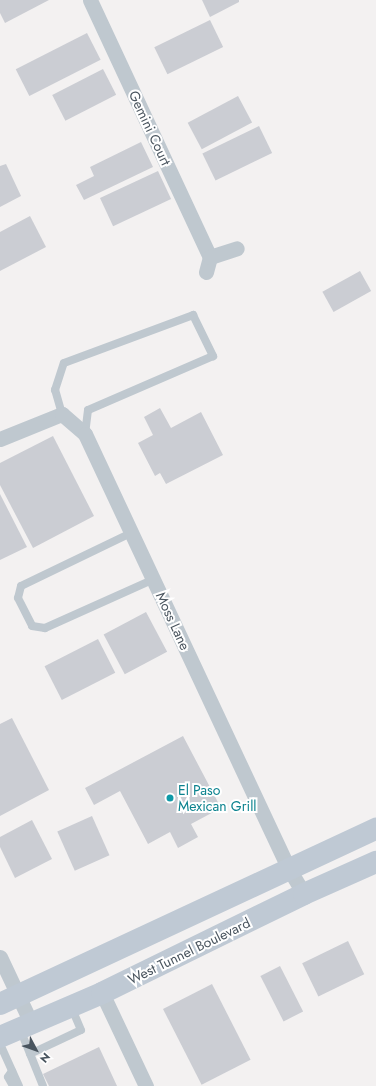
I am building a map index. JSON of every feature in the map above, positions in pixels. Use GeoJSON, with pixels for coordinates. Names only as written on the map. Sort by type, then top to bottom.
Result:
{"type":"FeatureCollection","features":[{"type":"Feature","properties":{"kind":"main road"},"geometry":{"type":"LineString","coordinates":[[9,1000],[376,829]]}},
{"type":"Feature","properties":{"kind":"main road","name":"West Tunnel Boulevard"},"geometry":{"type":"LineString","coordinates":[[17,1030],[102,993],[304,894],[376,862]]}},
{"type":"Feature","properties":{"kind":"street","name":"Gemini Court"},"geometry":{"type":"LineString","coordinates":[[90,0],[210,257]]}},
{"type":"Feature","properties":{"kind":"street"},"geometry":{"type":"LineString","coordinates":[[206,272],[210,257],[237,248]]}},
{"type":"Feature","properties":{"kind":"street"},"geometry":{"type":"LineString","coordinates":[[0,438],[62,414]]}},
{"type":"Feature","properties":{"kind":"street","name":"Moss Lane"},"geometry":{"type":"LineString","coordinates":[[62,414],[85,434],[289,869],[304,894]]}},
{"type":"Feature","properties":{"kind":"street"},"geometry":{"type":"LineString","coordinates":[[0,957],[17,1030]]}},
{"type":"Feature","properties":{"kind":"street"},"geometry":{"type":"LineString","coordinates":[[102,993],[146,1086]]}},
{"type":"Feature","properties":{"kind":"lane"},"geometry":{"type":"LineString","coordinates":[[62,414],[55,390],[64,363],[193,315],[213,356],[88,410],[85,434]]}},
{"type":"Feature","properties":{"kind":"lane"},"geometry":{"type":"LineString","coordinates":[[132,532],[21,586],[18,598],[32,626],[45,628],[154,579]]}},
{"type":"Feature","properties":{"kind":"lane"},"geometry":{"type":"LineString","coordinates":[[30,1054],[81,1030],[71,1006]]}},
{"type":"Feature","properties":{"kind":"lane"},"geometry":{"type":"LineString","coordinates":[[17,1030],[30,1054],[43,1086]]}},
{"type":"Feature","properties":{"kind":"lane"},"geometry":{"type":"LineString","coordinates":[[0,1044],[20,1086]]}},
{"type":"Feature","properties":{"kind":"lane"},"geometry":{"type":"LineString","coordinates":[[12,1071],[8,1077],[13,1086]]}},
{"type":"Feature","properties":{"kind":"building"},"geometry":{"type":"Polygon","coordinates":[[[0,0],[49,0],[5,23],[0,13],[0,0]]]}},
{"type":"Feature","properties":{"kind":"building"},"geometry":{"type":"Polygon","coordinates":[[[202,0],[239,0],[239,2],[210,17],[202,0]]]}},
{"type":"Feature","properties":{"kind":"building"},"geometry":{"type":"Polygon","coordinates":[[[210,20],[223,47],[167,74],[154,47],[210,20]]]}},
{"type":"Feature","properties":{"kind":"building"},"geometry":{"type":"Polygon","coordinates":[[[87,33],[101,60],[29,96],[16,69],[87,33]]]}},
{"type":"Feature","properties":{"kind":"building"},"geometry":{"type":"Polygon","coordinates":[[[103,69],[116,95],[65,121],[52,95],[103,69]]]}},
{"type":"Feature","properties":{"kind":"building"},"geometry":{"type":"Polygon","coordinates":[[[238,96],[252,122],[202,149],[188,123],[238,96]]]}},
{"type":"Feature","properties":{"kind":"building"},"geometry":{"type":"Polygon","coordinates":[[[259,126],[272,153],[216,181],[202,154],[259,126]]]}},
{"type":"Feature","properties":{"kind":"building"},"geometry":{"type":"Polygon","coordinates":[[[141,142],[153,167],[84,200],[76,185],[94,176],[90,167],[141,142]]]}},
{"type":"Feature","properties":{"kind":"building"},"geometry":{"type":"Polygon","coordinates":[[[6,164],[21,196],[0,207],[0,166],[6,164]]]}},
{"type":"Feature","properties":{"kind":"building"},"geometry":{"type":"Polygon","coordinates":[[[158,171],[171,199],[113,226],[100,198],[158,171]]]}},
{"type":"Feature","properties":{"kind":"building"},"geometry":{"type":"Polygon","coordinates":[[[30,216],[46,247],[0,271],[0,232],[30,216]]]}},
{"type":"Feature","properties":{"kind":"building"},"geometry":{"type":"Polygon","coordinates":[[[360,271],[371,291],[334,312],[322,292],[360,271]]]}},
{"type":"Feature","properties":{"kind":"building"},"geometry":{"type":"Polygon","coordinates":[[[160,408],[171,428],[201,412],[223,455],[166,484],[160,473],[155,476],[138,443],[153,435],[144,417],[160,408]]]}},
{"type":"Feature","properties":{"kind":"building"},"geometry":{"type":"Polygon","coordinates":[[[53,436],[94,516],[33,548],[0,485],[0,463],[53,436]]]}},
{"type":"Feature","properties":{"kind":"building"},"geometry":{"type":"Polygon","coordinates":[[[0,494],[27,547],[0,560],[0,494]]]}},
{"type":"Feature","properties":{"kind":"building"},"geometry":{"type":"Polygon","coordinates":[[[146,612],[167,652],[125,674],[104,635],[146,612]]]}},
{"type":"Feature","properties":{"kind":"building"},"geometry":{"type":"Polygon","coordinates":[[[98,639],[115,673],[62,700],[45,666],[98,639]]]}},
{"type":"Feature","properties":{"kind":"building"},"geometry":{"type":"Polygon","coordinates":[[[12,718],[49,790],[0,816],[0,724],[12,718]]]}},
{"type":"Feature","properties":{"kind":"building","name":"El Paso Mexican Grill"},"geometry":{"type":"Polygon","coordinates":[[[183,736],[221,808],[191,824],[198,837],[178,848],[170,832],[148,844],[120,791],[94,805],[85,788],[183,736]]]}},
{"type":"Feature","properties":{"kind":"building"},"geometry":{"type":"Polygon","coordinates":[[[92,816],[109,855],[75,871],[57,831],[92,816]]]}},
{"type":"Feature","properties":{"kind":"building"},"geometry":{"type":"Polygon","coordinates":[[[32,820],[52,859],[15,878],[0,847],[0,837],[32,820]]]}},
{"type":"Feature","properties":{"kind":"building"},"geometry":{"type":"Polygon","coordinates":[[[348,941],[364,974],[318,997],[302,963],[348,941]]]}},
{"type":"Feature","properties":{"kind":"building"},"geometry":{"type":"Polygon","coordinates":[[[280,966],[303,1011],[284,1021],[260,976],[280,966]]]}},
{"type":"Feature","properties":{"kind":"building"},"geometry":{"type":"Polygon","coordinates":[[[212,984],[251,1060],[202,1085],[163,1009],[212,984]]]}},
{"type":"Feature","properties":{"kind":"building"},"geometry":{"type":"Polygon","coordinates":[[[99,1047],[117,1086],[49,1086],[43,1074],[99,1047]]]}},
{"type":"Feature","properties":{"kind":"place","name":"El Paso Mexican Grill"},"geometry":{"type":"Point","coordinates":[170,798]}}]}
